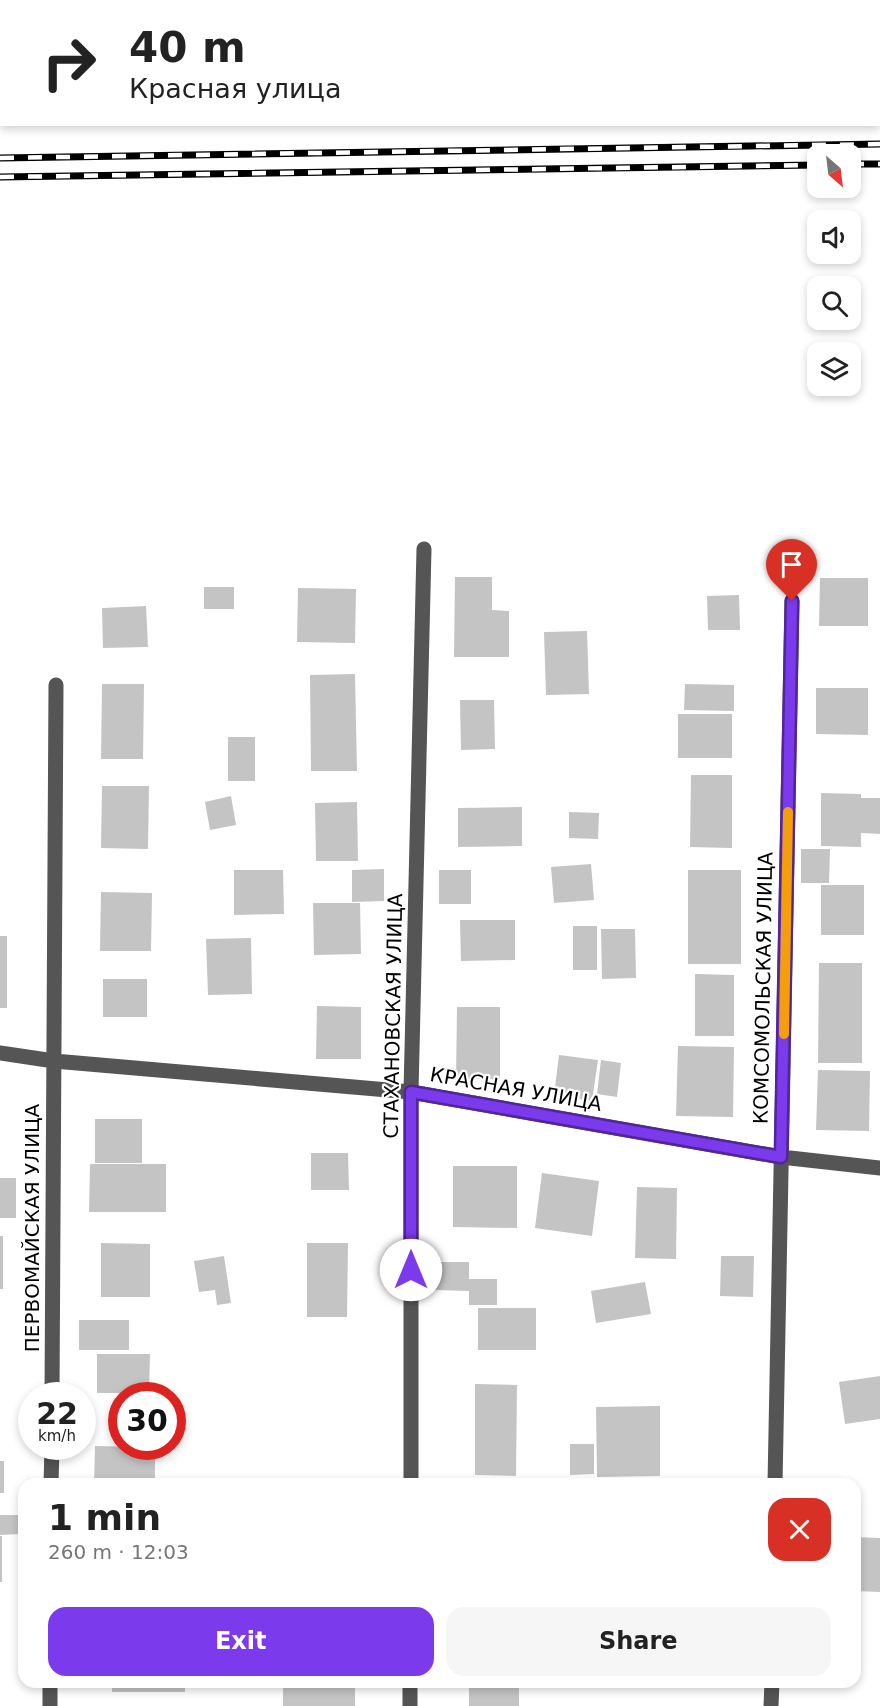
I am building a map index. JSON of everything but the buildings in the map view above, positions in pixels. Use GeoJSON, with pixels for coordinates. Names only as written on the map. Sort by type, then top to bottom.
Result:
{"type":"FeatureCollection","features":[{"type":"Feature","properties":{"kind":"street","name":"СТАХАНОВСКАЯ УЛИЦА"},"geometry":{"type":"LineString","coordinates":[[411,1478],[411,1092],[424,549]]}},
{"type":"Feature","properties":{"kind":"street","name":"КОМСОМОЛЬСКАЯ УЛИЦА"},"geometry":{"type":"LineString","coordinates":[[775,1478],[792,601]]}},
{"type":"Feature","properties":{"kind":"street","name":"ПЕРВОМАЙСКАЯ УЛИЦА"},"geometry":{"type":"LineString","coordinates":[[52,1382],[56,685]]}},
{"type":"Feature","properties":{"kind":"street","name":"КРАСНАЯ УЛИЦА"},"geometry":{"type":"LineString","coordinates":[[0,1053],[54,1061],[411,1092],[781,1157],[880,1168]]}},
{"type":"Feature","properties":{"kind":"street"},"geometry":{"type":"LineString","coordinates":[[51,1478],[52,1460]]}},
{"type":"Feature","properties":{"kind":"street"},"geometry":{"type":"LineString","coordinates":[[50,1688],[50,1706]]}},
{"type":"Feature","properties":{"kind":"street"},"geometry":{"type":"LineString","coordinates":[[410,1688],[410,1706]]}},
{"type":"Feature","properties":{"kind":"street"},"geometry":{"type":"LineString","coordinates":[[771,1706],[772,1688]]}},
{"type":"Feature","properties":{"kind":"railway"},"geometry":{"type":"LineString","coordinates":[[0,158],[880,144]]}},
{"type":"Feature","properties":{"kind":"railway"},"geometry":{"type":"LineString","coordinates":[[861,164],[880,164]]}},
{"type":"Feature","properties":{"kind":"railway"},"geometry":{"type":"LineString","coordinates":[[0,177],[807,165]]}},
{"type":"Feature","properties":{"kind":"slow traffic"},"geometry":{"type":"LineString","coordinates":[[784,1034],[788,812]]}},
{"type":"Feature","properties":{"kind":"route"},"geometry":{"type":"LineString","coordinates":[[411,1270],[411,1092],[781,1157],[792,601]]}}]}
